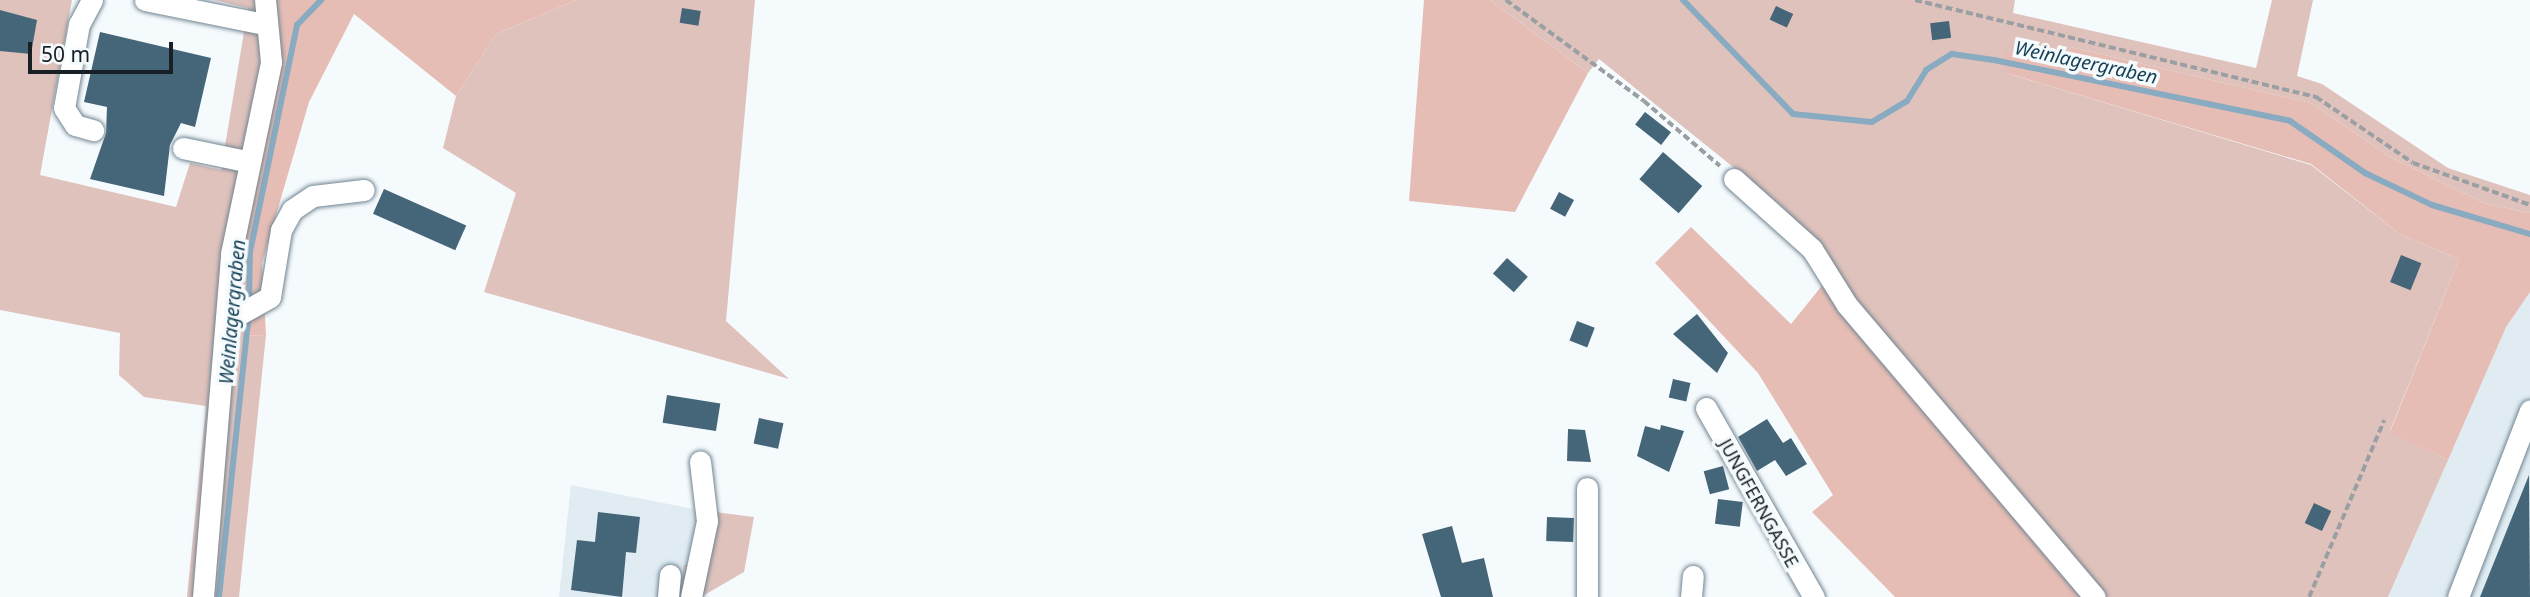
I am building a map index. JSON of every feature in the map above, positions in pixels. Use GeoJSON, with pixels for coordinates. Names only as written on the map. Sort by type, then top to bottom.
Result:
{"type":"FeatureCollection","features":[{"type":"Feature","properties":{"kind":"street"},"geometry":{"type":"LineString","coordinates":[[92,0],[79,24],[64,108],[75,125],[93,130]]}},
{"type":"Feature","properties":{"kind":"street"},"geometry":{"type":"LineString","coordinates":[[145,0],[264,23]]}},
{"type":"Feature","properties":{"kind":"street"},"geometry":{"type":"LineString","coordinates":[[203,597],[242,312],[231,254],[246,161],[271,62],[264,23],[265,0]]}},
{"type":"Feature","properties":{"kind":"street"},"geometry":{"type":"LineString","coordinates":[[183,148],[246,161]]}},
{"type":"Feature","properties":{"kind":"street"},"geometry":{"type":"LineString","coordinates":[[1734,179],[1812,249],[1847,304],[2095,597]]}},
{"type":"Feature","properties":{"kind":"street"},"geometry":{"type":"LineString","coordinates":[[242,312],[270,297],[281,230],[292,211],[313,196],[364,190]]}},
{"type":"Feature","properties":{"kind":"street","name":"JUNGFERNGASSE"},"geometry":{"type":"LineString","coordinates":[[1706,408],[1814,597]]}},
{"type":"Feature","properties":{"kind":"street"},"geometry":{"type":"LineString","coordinates":[[2458,597],[2530,410]]}},
{"type":"Feature","properties":{"kind":"street"},"geometry":{"type":"LineString","coordinates":[[691,597],[707,522],[700,461]]}},
{"type":"Feature","properties":{"kind":"street"},"geometry":{"type":"LineString","coordinates":[[1587,488],[1587,597]]}},
{"type":"Feature","properties":{"kind":"street"},"geometry":{"type":"LineString","coordinates":[[668,597],[670,575]]}},
{"type":"Feature","properties":{"kind":"path"},"geometry":{"type":"LineString","coordinates":[[1506,0],[1644,101],[1734,179]]}},
{"type":"Feature","properties":{"kind":"path"},"geometry":{"type":"LineString","coordinates":[[1914,0],[2316,97],[2413,163],[2530,205]]}},
{"type":"Feature","properties":{"kind":"path"},"geometry":{"type":"LineString","coordinates":[[2309,597],[2384,420]]}},
{"type":"Feature","properties":{"kind":"shaded area"},"geometry":{"type":"Polygon","coordinates":[[[0,0],[72,0],[40,175],[176,207],[190,163],[221,170],[248,8],[214,0],[278,0],[281,58],[263,142],[240,336],[266,335],[239,597],[187,597],[206,406],[144,397],[119,375],[120,333],[0,310],[0,0]]]}},
{"type":"Feature","properties":{"kind":"shaded area"},"geometry":{"type":"Polygon","coordinates":[[[278,0],[576,0],[496,34],[456,96],[354,14],[309,102],[262,263],[266,335],[240,336],[245,236],[281,58],[278,0]]]}},
{"type":"Feature","properties":{"kind":"shaded area"},"geometry":{"type":"Polygon","coordinates":[[[576,0],[755,0],[726,321],[789,379],[484,292],[516,193],[443,148],[456,96],[496,34],[576,0]]]}},
{"type":"Feature","properties":{"kind":"shaded area"},"geometry":{"type":"Polygon","coordinates":[[[1424,0],[1490,0],[1588,73],[1515,212],[1409,201],[1424,0]]]}},
{"type":"Feature","properties":{"kind":"shaded area"},"geometry":{"type":"Polygon","coordinates":[[[1490,0],[2015,0],[2013,13],[2256,68],[2272,0],[2313,0],[2297,76],[2322,84],[2448,168],[2530,195],[2530,213],[2484,203],[2390,157],[2311,103],[2070,47],[2064,68],[2006,73],[2311,165],[2400,234],[2459,259],[2390,431],[2448,460],[2388,597],[2108,597],[1877,330],[1814,239],[1779,204],[1599,59],[1588,73],[1490,0]]]}},
{"type":"Feature","properties":{"kind":"shaded area"},"geometry":{"type":"Polygon","coordinates":[[[2070,47],[2311,103],[2390,157],[2484,203],[2530,213],[2530,292],[2506,327],[2448,460],[2390,432],[2459,259],[2400,234],[2311,164],[2006,73],[2005,51],[2064,67],[2070,47]]]}},
{"type":"Feature","properties":{"kind":"shaded area"},"geometry":{"type":"Polygon","coordinates":[[[1691,227],[1791,324],[1833,272],[2108,597],[1895,597],[1812,512],[1833,495],[1758,373],[1655,263],[1691,227]]]}},
{"type":"Feature","properties":{"kind":"shaded area"},"geometry":{"type":"Polygon","coordinates":[[[2530,292],[2530,597],[2388,597],[2506,326],[2530,292]]]}},
{"type":"Feature","properties":{"kind":"shaded area"},"geometry":{"type":"Polygon","coordinates":[[[571,485],[699,510],[695,565],[684,565],[680,597],[559,597],[571,485]]]}},
{"type":"Feature","properties":{"kind":"shaded area"},"geometry":{"type":"Polygon","coordinates":[[[699,510],[754,517],[744,572],[701,597],[680,597],[684,565],[695,565],[699,510]]]}},
{"type":"Feature","properties":{"kind":"building"},"geometry":{"type":"Polygon","coordinates":[[[1776,6],[1793,14],[1787,28],[1770,20],[1776,6]]]}},
{"type":"Feature","properties":{"kind":"building"},"geometry":{"type":"Polygon","coordinates":[[[682,8],[701,11],[698,26],[680,23],[682,8]]]}},
{"type":"Feature","properties":{"kind":"building"},"geometry":{"type":"Polygon","coordinates":[[[0,10],[37,20],[31,54],[0,51],[0,10]]]}},
{"type":"Feature","properties":{"kind":"building"},"geometry":{"type":"Polygon","coordinates":[[[1949,21],[1951,38],[1932,40],[1930,23],[1949,21]]]}},
{"type":"Feature","properties":{"kind":"building"},"geometry":{"type":"Polygon","coordinates":[[[100,32],[211,58],[195,127],[181,123],[170,145],[164,196],[90,179],[106,133],[107,107],[84,102],[100,32]]]}},
{"type":"Feature","properties":{"kind":"building"},"geometry":{"type":"Polygon","coordinates":[[[1645,112],[1671,132],[1661,145],[1635,125],[1645,112]]]}},
{"type":"Feature","properties":{"kind":"building"},"geometry":{"type":"Polygon","coordinates":[[[1663,152],[1702,186],[1679,213],[1639,179],[1663,152]]]}},
{"type":"Feature","properties":{"kind":"building"},"geometry":{"type":"Polygon","coordinates":[[[384,189],[466,226],[455,250],[373,214],[384,189]]]}},
{"type":"Feature","properties":{"kind":"building"},"geometry":{"type":"Polygon","coordinates":[[[1559,192],[1574,200],[1565,217],[1550,209],[1559,192]]]}},
{"type":"Feature","properties":{"kind":"building"},"geometry":{"type":"Polygon","coordinates":[[[2401,255],[2421,263],[2411,290],[2390,282],[2401,255]]]}},
{"type":"Feature","properties":{"kind":"building"},"geometry":{"type":"Polygon","coordinates":[[[1507,258],[1528,277],[1514,292],[1493,274],[1507,258]]]}},
{"type":"Feature","properties":{"kind":"building"},"geometry":{"type":"Polygon","coordinates":[[[1697,314],[1728,353],[1717,373],[1673,334],[1697,314]]]}},
{"type":"Feature","properties":{"kind":"building"},"geometry":{"type":"Polygon","coordinates":[[[1577,321],[1595,328],[1587,347],[1569,341],[1577,321]]]}},
{"type":"Feature","properties":{"kind":"building"},"geometry":{"type":"Polygon","coordinates":[[[1673,379],[1691,383],[1686,402],[1669,398],[1673,379]]]}},
{"type":"Feature","properties":{"kind":"building"},"geometry":{"type":"Polygon","coordinates":[[[667,395],[720,403],[716,431],[663,423],[667,395]]]}},
{"type":"Feature","properties":{"kind":"building"},"geometry":{"type":"Polygon","coordinates":[[[759,418],[783,423],[778,449],[754,443],[759,418]]]}},
{"type":"Feature","properties":{"kind":"building"},"geometry":{"type":"Polygon","coordinates":[[[1767,419],[1783,443],[1791,438],[1807,464],[1786,476],[1775,460],[1757,471],[1738,437],[1767,419]]]}},
{"type":"Feature","properties":{"kind":"building"},"geometry":{"type":"Polygon","coordinates":[[[1661,425],[1684,431],[1669,472],[1637,456],[1645,426],[1660,430],[1661,425]]]}},
{"type":"Feature","properties":{"kind":"building"},"geometry":{"type":"Polygon","coordinates":[[[1568,429],[1585,430],[1591,462],[1567,461],[1568,429]]]}},
{"type":"Feature","properties":{"kind":"building"},"geometry":{"type":"Polygon","coordinates":[[[1723,466],[1729,489],[1710,494],[1704,471],[1723,466]]]}},
{"type":"Feature","properties":{"kind":"building"},"geometry":{"type":"Polygon","coordinates":[[[2529,475],[2530,597],[2480,597],[2529,475]]]}},
{"type":"Feature","properties":{"kind":"building"},"geometry":{"type":"Polygon","coordinates":[[[1718,499],[1743,502],[1740,527],[1715,524],[1718,499]]]}},
{"type":"Feature","properties":{"kind":"building"},"geometry":{"type":"Polygon","coordinates":[[[2314,503],[2331,511],[2322,531],[2305,523],[2314,503]]]}},
{"type":"Feature","properties":{"kind":"building"},"geometry":{"type":"Polygon","coordinates":[[[598,512],[640,517],[636,553],[626,552],[622,597],[571,590],[577,540],[595,542],[598,512]]]}},
{"type":"Feature","properties":{"kind":"building"},"geometry":{"type":"Polygon","coordinates":[[[1547,517],[1574,518],[1573,542],[1546,541],[1547,517]]]}},
{"type":"Feature","properties":{"kind":"building"},"geometry":{"type":"Polygon","coordinates":[[[1452,526],[1462,563],[1484,558],[1493,597],[1441,597],[1422,534],[1452,526]]]}},
{"type":"Feature","properties":{"kind":"waterway","name":"Weinlagergraben"},"geometry":{"type":"LineString","coordinates":[[249,302],[250,252],[297,25],[321,0]]}},
{"type":"Feature","properties":{"kind":"waterway","name":"Weinlagergraben"},"geometry":{"type":"LineString","coordinates":[[1683,0],[1793,114],[1872,122],[1907,101],[1926,70],[1952,54],[1994,60],[2290,121],[2365,173],[2432,205],[2530,234]]}},
{"type":"Feature","properties":{"kind":"waterway","name":"Weinlagergraben"},"geometry":{"type":"LineString","coordinates":[[219,597],[249,313]]}}]}
